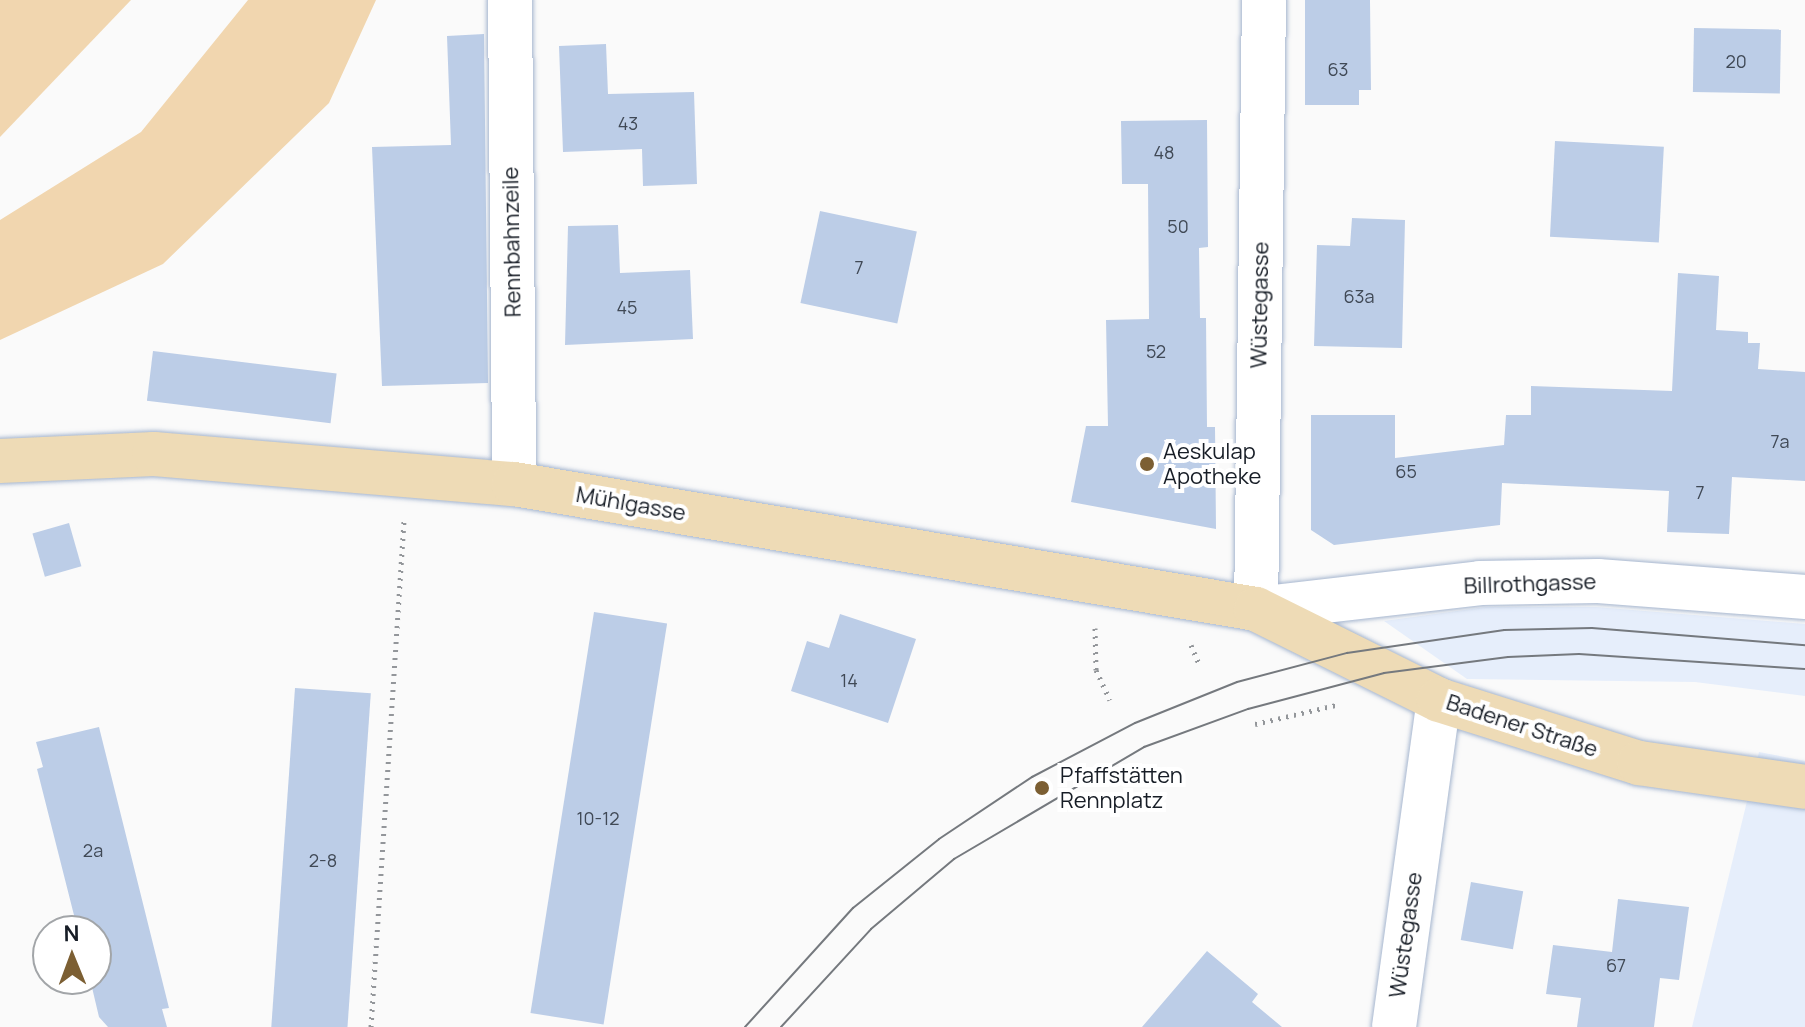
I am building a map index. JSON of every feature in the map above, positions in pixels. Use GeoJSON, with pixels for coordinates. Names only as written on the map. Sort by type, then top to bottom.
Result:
{"type":"FeatureCollection","features":[{"type":"Feature","properties":{"kind":"street","name":"Rennbahnzeile"},"geometry":{"type":"LineString","coordinates":[[510,0],[514,484]]}},
{"type":"Feature","properties":{"kind":"street","name":"Wüstegasse"},"geometry":{"type":"LineString","coordinates":[[1256,609],[1264,0]]}},
{"type":"Feature","properties":{"kind":"street","name":"Mühlgasse"},"geometry":{"type":"LineString","coordinates":[[0,461],[154,454],[514,484],[1256,609]]}},
{"type":"Feature","properties":{"kind":"street","name":"Billrothgasse"},"geometry":{"type":"LineString","coordinates":[[1256,609],[1480,583],[1598,581],[1805,597]]}},
{"type":"Feature","properties":{"kind":"street","name":"Badener Straße"},"geometry":{"type":"LineString","coordinates":[[1256,609],[1425,693],[1639,763],[1805,787]]}},
{"type":"Feature","properties":{"kind":"street","name":"Wüstegasse"},"geometry":{"type":"LineString","coordinates":[[1394,1027],[1425,693]]}},
{"type":"Feature","properties":{"kind":"path"},"geometry":{"type":"LineString","coordinates":[[371,1027],[407,475]]}},
{"type":"Feature","properties":{"kind":"path"},"geometry":{"type":"LineString","coordinates":[[1255,724],[1425,693]]}},
{"type":"Feature","properties":{"kind":"shaded area"},"geometry":{"type":"Polygon","coordinates":[[[0,0],[131,0],[0,137],[0,0]]]}},
{"type":"Feature","properties":{"kind":"shaded area"},"geometry":{"type":"Polygon","coordinates":[[[248,0],[376,0],[329,103],[163,264],[0,340],[0,220],[141,132],[248,0]]]}},
{"type":"Feature","properties":{"kind":"shaded area"},"geometry":{"type":"Polygon","coordinates":[[[1486,607],[1596,607],[1805,624],[1805,696],[1695,682],[1467,679],[1384,621],[1486,607]]]}},
{"type":"Feature","properties":{"kind":"shaded area"},"geometry":{"type":"Polygon","coordinates":[[[1759,752],[1805,761],[1805,1027],[1692,1027],[1759,752]]]}},
{"type":"Feature","properties":{"kind":"building"},"geometry":{"type":"Polygon","coordinates":[[[1305,0],[1370,0],[1371,90],[1359,90],[1359,105],[1305,105],[1305,0]]]}},
{"type":"Feature","properties":{"kind":"building"},"geometry":{"type":"Polygon","coordinates":[[[1694,28],[1781,30],[1780,94],[1693,92],[1694,28]]]}},
{"type":"Feature","properties":{"kind":"building"},"geometry":{"type":"Polygon","coordinates":[[[484,34],[488,383],[382,386],[372,147],[451,145],[447,36],[484,34]]]}},
{"type":"Feature","properties":{"kind":"building"},"geometry":{"type":"Polygon","coordinates":[[[606,44],[608,94],[694,92],[697,184],[643,186],[642,149],[563,152],[559,46],[606,44]]]}},
{"type":"Feature","properties":{"kind":"building"},"geometry":{"type":"Polygon","coordinates":[[[1207,120],[1208,247],[1199,248],[1200,318],[1206,318],[1207,427],[1215,427],[1216,529],[1071,502],[1086,426],[1108,426],[1106,320],[1149,319],[1148,184],[1122,184],[1121,121],[1207,120]]]}},
{"type":"Feature","properties":{"kind":"building"},"geometry":{"type":"Polygon","coordinates":[[[1555,141],[1664,147],[1659,243],[1550,237],[1555,141]]]}},
{"type":"Feature","properties":{"kind":"building"},"geometry":{"type":"Polygon","coordinates":[[[820,211],[917,232],[897,324],[800,303],[820,211]]]}},
{"type":"Feature","properties":{"kind":"building"},"geometry":{"type":"Polygon","coordinates":[[[1352,218],[1405,220],[1402,348],[1314,346],[1317,245],[1350,246],[1352,218]]]}},
{"type":"Feature","properties":{"kind":"building"},"geometry":{"type":"Polygon","coordinates":[[[618,225],[620,273],[690,270],[693,339],[565,345],[568,226],[618,225]]]}},
{"type":"Feature","properties":{"kind":"building"},"geometry":{"type":"Polygon","coordinates":[[[1678,273],[1719,276],[1716,330],[1748,332],[1748,343],[1760,343],[1758,369],[1805,372],[1805,481],[1732,477],[1729,534],[1667,532],[1669,491],[1502,483],[1500,525],[1334,545],[1311,530],[1311,415],[1395,415],[1395,458],[1504,445],[1506,415],[1531,415],[1531,386],[1672,391],[1678,273]]]}},
{"type":"Feature","properties":{"kind":"building"},"geometry":{"type":"Polygon","coordinates":[[[153,351],[337,374],[331,423],[147,401],[153,351]]]}},
{"type":"Feature","properties":{"kind":"building"},"geometry":{"type":"Polygon","coordinates":[[[69,523],[81,566],[45,577],[32,533],[69,523]]]}},
{"type":"Feature","properties":{"kind":"building"},"geometry":{"type":"Polygon","coordinates":[[[594,612],[667,624],[604,1025],[530,1013],[594,612]]]}},
{"type":"Feature","properties":{"kind":"building"},"geometry":{"type":"Polygon","coordinates":[[[840,614],[916,639],[888,723],[791,691],[807,641],[829,648],[840,614]]]}},
{"type":"Feature","properties":{"kind":"building"},"geometry":{"type":"Polygon","coordinates":[[[295,688],[371,693],[347,1027],[271,1027],[295,688]]]}},
{"type":"Feature","properties":{"kind":"building"},"geometry":{"type":"Polygon","coordinates":[[[99,727],[169,1008],[162,1009],[167,1027],[108,1027],[99,1017],[94,995],[112,995],[112,915],[74,915],[37,769],[43,767],[36,742],[99,727]]]}},
{"type":"Feature","properties":{"kind":"building"},"geometry":{"type":"Polygon","coordinates":[[[1471,882],[1523,891],[1513,949],[1461,940],[1471,882]]]}},
{"type":"Feature","properties":{"kind":"building"},"geometry":{"type":"Polygon","coordinates":[[[1618,899],[1689,907],[1679,980],[1660,978],[1654,1027],[1577,1027],[1581,998],[1546,994],[1553,945],[1612,952],[1618,899]]]}},
{"type":"Feature","properties":{"kind":"building"},"geometry":{"type":"Polygon","coordinates":[[[1207,951],[1258,994],[1252,1002],[1282,1027],[1142,1027],[1207,951]]]}},
{"type":"Feature","properties":{"kind":"tram line"},"geometry":{"type":"LineString","coordinates":[[745,1027],[853,908],[939,839],[1032,777],[1135,723],[1237,682],[1347,653],[1504,630],[1592,628],[1805,645]]}},
{"type":"Feature","properties":{"kind":"tram line"},"geometry":{"type":"LineString","coordinates":[[781,1027],[871,929],[954,859],[1144,747],[1248,709],[1384,673],[1508,657],[1579,654],[1805,669]]}},
{"type":"Feature","properties":{"kind":"place","name":"Aeskulap Apotheke"},"geometry":{"type":"Point","coordinates":[1147,464]}},
{"type":"Feature","properties":{"kind":"place","name":"Pfaffstätten Rennplatz"},"geometry":{"type":"Point","coordinates":[1042,788]}}]}
